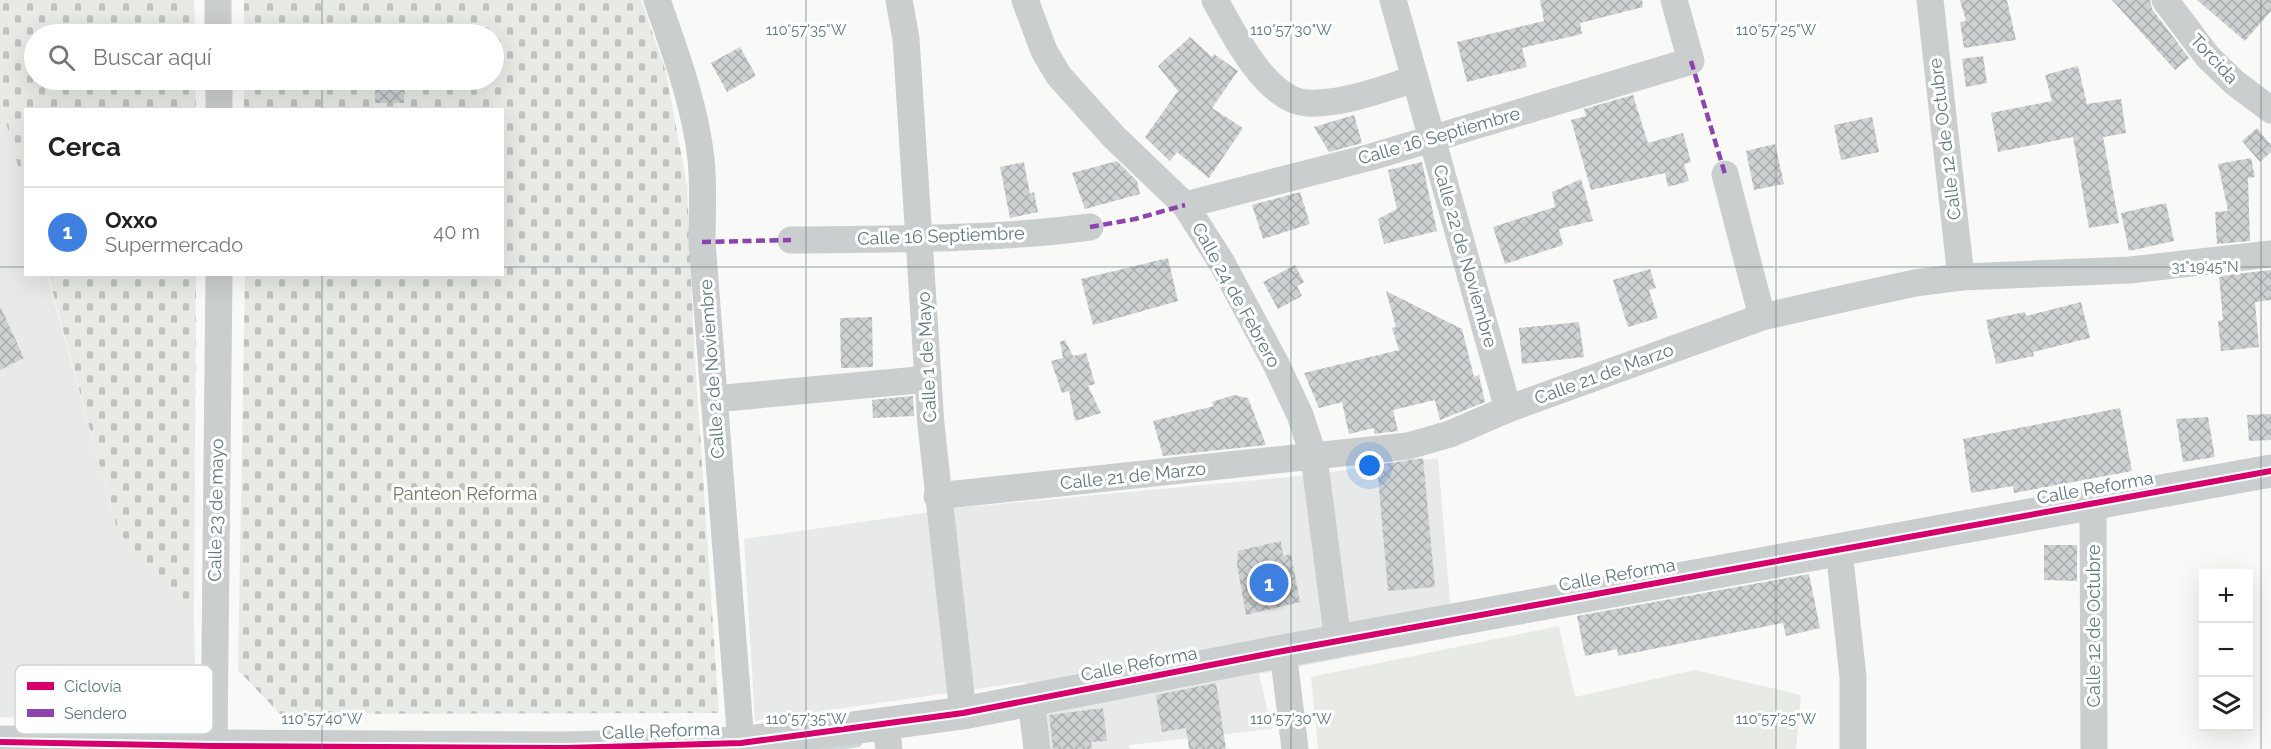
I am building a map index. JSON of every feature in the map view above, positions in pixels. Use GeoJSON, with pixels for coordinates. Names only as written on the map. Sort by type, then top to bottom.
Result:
{"type":"FeatureCollection","features":[{"type":"Feature","properties":{"kind":"street"},"geometry":{"type":"LineString","coordinates":[[218,0],[218,24]]}},
{"type":"Feature","properties":{"kind":"street","name":"Calle 2 de Noviembre"},"geometry":{"type":"LineString","coordinates":[[657,0],[680,66],[695,123],[701,161],[702,242],[741,743]]}},
{"type":"Feature","properties":{"kind":"street","name":"Calle 1 de Mayo"},"geometry":{"type":"LineString","coordinates":[[899,0],[906,39],[937,496],[963,713]]}},
{"type":"Feature","properties":{"kind":"street","name":"Calle 24 de Febrero"},"geometry":{"type":"LineString","coordinates":[[1025,0],[1044,51],[1059,76],[1114,137],[1185,205],[1255,321],[1300,414],[1314,457],[1338,642]]}},
{"type":"Feature","properties":{"kind":"street"},"geometry":{"type":"LineString","coordinates":[[1215,0],[1234,35],[1259,69],[1272,85],[1287,96],[1305,103],[1324,103],[1415,79]]}},
{"type":"Feature","properties":{"kind":"street","name":"Calle 22 de Noviembre"},"geometry":{"type":"LineString","coordinates":[[1393,0],[1508,409]]}},
{"type":"Feature","properties":{"kind":"street","name":"Calle 16 Septiembre"},"geometry":{"type":"LineString","coordinates":[[1185,205],[1371,158],[1691,62],[1674,0]]}},
{"type":"Feature","properties":{"kind":"street","name":"Calle 12 de Octubre"},"geometry":{"type":"LineString","coordinates":[[1930,0],[1961,277]]}},
{"type":"Feature","properties":{"kind":"street","name":"Torcida"},"geometry":{"type":"LineString","coordinates":[[2165,0],[2208,57],[2235,83],[2271,110]]}},
{"type":"Feature","properties":{"kind":"street"},"geometry":{"type":"LineString","coordinates":[[219,90],[219,108]]}},
{"type":"Feature","properties":{"kind":"street"},"geometry":{"type":"LineString","coordinates":[[1725,174],[1762,317]]}},
{"type":"Feature","properties":{"kind":"street","name":"Calle 16 Septiembre"},"geometry":{"type":"LineString","coordinates":[[791,240],[920,239],[1048,232],[1090,227]]}},
{"type":"Feature","properties":{"kind":"street","name":"Calle 21 de Marzo"},"geometry":{"type":"LineString","coordinates":[[937,496],[1408,446],[1449,434],[1508,409],[1762,317],[1915,283],[1961,277],[2130,270],[2271,254]]}},
{"type":"Feature","properties":{"kind":"street","name":"Calle 23 de mayo"},"geometry":{"type":"LineString","coordinates":[[214,746],[219,276]]}},
{"type":"Feature","properties":{"kind":"street"},"geometry":{"type":"LineString","coordinates":[[714,399],[928,379]]}},
{"type":"Feature","properties":{"kind":"street","name":"Calle Reforma"},"geometry":{"type":"LineString","coordinates":[[0,742],[214,746],[703,747],[741,743],[888,737],[963,713],[1283,651],[2271,471]]}},
{"type":"Feature","properties":{"kind":"street","name":"Calle 12 de Octubre"},"geometry":{"type":"LineString","coordinates":[[2093,504],[2094,749]]}},
{"type":"Feature","properties":{"kind":"street"},"geometry":{"type":"LineString","coordinates":[[1839,550],[1853,677],[1853,749]]}},
{"type":"Feature","properties":{"kind":"street"},"geometry":{"type":"LineString","coordinates":[[1283,651],[1295,749]]}},
{"type":"Feature","properties":{"kind":"street"},"geometry":{"type":"LineString","coordinates":[[1031,700],[1037,749]]}},
{"type":"Feature","properties":{"kind":"shaded area"},"geometry":{"type":"Polygon","coordinates":[[[0,100],[24,190],[24,276],[47,276],[117,529],[194,616],[195,665],[15,665],[15,718],[0,717],[0,100]]]}},
{"type":"Feature","properties":{"kind":"shaded area"},"geometry":{"type":"Polygon","coordinates":[[[1438,458],[1453,637],[1259,674],[1272,729],[1129,745],[1130,749],[1042,749],[1025,682],[755,721],[744,539],[957,508],[1299,476],[1438,458]]]}},
{"type":"Feature","properties":{"kind":"green space"},"geometry":{"type":"Polygon","coordinates":[[[0,0],[194,0],[195,24],[24,24],[24,90],[195,90],[196,108],[24,108],[24,189],[0,100],[0,0]]]}},
{"type":"Feature","properties":{"kind":"green space","name":"Panteon Reforma"},"geometry":{"type":"Polygon","coordinates":[[[244,0],[641,0],[666,72],[687,186],[694,344],[719,713],[280,714],[238,670],[245,276],[504,276],[504,108],[244,108],[244,90],[504,90],[504,24],[244,24],[244,0]]]}},
{"type":"Feature","properties":{"kind":"green space"},"geometry":{"type":"Polygon","coordinates":[[[48,276],[196,276],[194,616],[147,567],[117,529],[48,276]]]}},
{"type":"Feature","properties":{"kind":"green space"},"geometry":{"type":"Polygon","coordinates":[[[1559,626],[1575,697],[1695,670],[1801,695],[1796,749],[1318,749],[1311,677],[1559,626]]]}},
{"type":"Feature","properties":{"kind":"building"},"geometry":{"type":"Polygon","coordinates":[[[1540,0],[1642,0],[1643,7],[1580,23],[1582,34],[1522,48],[1527,67],[1467,82],[1457,42],[1544,21],[1540,0]]]}},
{"type":"Feature","properties":{"kind":"building"},"geometry":{"type":"Polygon","coordinates":[[[1960,0],[2007,0],[2016,40],[1964,48],[1960,22],[1966,21],[1960,0]]]}},
{"type":"Feature","properties":{"kind":"building"},"geometry":{"type":"Polygon","coordinates":[[[2112,0],[2150,0],[2152,9],[2189,58],[2175,70],[2112,0]]]}},
{"type":"Feature","properties":{"kind":"building"},"geometry":{"type":"Polygon","coordinates":[[[2197,0],[2271,0],[2271,11],[2245,41],[2197,0]]]}},
{"type":"Feature","properties":{"kind":"building"},"geometry":{"type":"Polygon","coordinates":[[[1190,37],[1212,57],[1214,54],[1238,71],[1212,108],[1243,128],[1209,178],[1177,152],[1170,161],[1145,137],[1178,91],[1158,66],[1190,37]]]}},
{"type":"Feature","properties":{"kind":"building"},"geometry":{"type":"Polygon","coordinates":[[[740,47],[756,76],[727,92],[711,63],[740,47]]]}},
{"type":"Feature","properties":{"kind":"building"},"geometry":{"type":"Polygon","coordinates":[[[1983,56],[1987,83],[1966,87],[1962,59],[1983,56]]]}},
{"type":"Feature","properties":{"kind":"building"},"geometry":{"type":"Polygon","coordinates":[[[2078,66],[2087,104],[2121,99],[2126,133],[2103,137],[2119,223],[2089,228],[2073,137],[1998,152],[1991,113],[2052,101],[2045,75],[2078,66]]]}},
{"type":"Feature","properties":{"kind":"building"},"geometry":{"type":"Polygon","coordinates":[[[376,90],[404,90],[404,103],[375,103],[376,90]]]}},
{"type":"Feature","properties":{"kind":"building"},"geometry":{"type":"Polygon","coordinates":[[[1633,95],[1648,143],[1683,133],[1691,162],[1684,164],[1689,181],[1668,187],[1665,173],[1591,190],[1571,120],[1586,116],[1584,109],[1633,95]]]}},
{"type":"Feature","properties":{"kind":"building"},"geometry":{"type":"Polygon","coordinates":[[[1354,115],[1362,143],[1329,152],[1314,127],[1354,115]]]}},
{"type":"Feature","properties":{"kind":"building"},"geometry":{"type":"Polygon","coordinates":[[[1872,117],[1879,152],[1841,160],[1834,125],[1872,117]]]}},
{"type":"Feature","properties":{"kind":"building"},"geometry":{"type":"Polygon","coordinates":[[[2257,128],[2271,145],[2271,152],[2260,162],[2242,141],[2257,128]]]}},
{"type":"Feature","properties":{"kind":"building"},"geometry":{"type":"Polygon","coordinates":[[[1775,144],[1784,184],[1754,190],[1746,151],[1775,144]]]}},
{"type":"Feature","properties":{"kind":"building"},"geometry":{"type":"Polygon","coordinates":[[[2251,158],[2255,177],[2248,178],[2250,241],[2217,244],[2215,212],[2228,211],[2218,164],[2251,158]]]}},
{"type":"Feature","properties":{"kind":"building"},"geometry":{"type":"Polygon","coordinates":[[[1117,161],[1137,181],[1140,194],[1085,209],[1072,173],[1117,161]]]}},
{"type":"Feature","properties":{"kind":"building"},"geometry":{"type":"Polygon","coordinates":[[[1024,162],[1030,194],[1034,192],[1038,212],[1010,218],[1000,167],[1024,162]]]}},
{"type":"Feature","properties":{"kind":"building"},"geometry":{"type":"Polygon","coordinates":[[[1422,162],[1437,231],[1384,244],[1378,219],[1397,209],[1388,170],[1422,162]]]}},
{"type":"Feature","properties":{"kind":"building"},"geometry":{"type":"Polygon","coordinates":[[[1581,179],[1593,221],[1559,229],[1563,245],[1505,264],[1493,227],[1555,207],[1552,192],[1581,179]]]}},
{"type":"Feature","properties":{"kind":"building"},"geometry":{"type":"Polygon","coordinates":[[[1300,192],[1310,224],[1263,239],[1252,205],[1300,192]]]}},
{"type":"Feature","properties":{"kind":"building"},"geometry":{"type":"Polygon","coordinates":[[[2166,203],[2174,241],[2129,251],[2121,213],[2166,203]]]}},
{"type":"Feature","properties":{"kind":"building"},"geometry":{"type":"Polygon","coordinates":[[[1168,258],[1178,301],[1093,325],[1081,279],[1168,258]]]}},
{"type":"Feature","properties":{"kind":"building"},"geometry":{"type":"Polygon","coordinates":[[[1295,265],[1304,282],[1297,286],[1302,296],[1278,309],[1263,282],[1295,265]]]}},
{"type":"Feature","properties":{"kind":"building"},"geometry":{"type":"Polygon","coordinates":[[[1650,269],[1656,288],[1649,290],[1658,318],[1628,327],[1613,280],[1650,269]]]}},
{"type":"Feature","properties":{"kind":"building"},"geometry":{"type":"Polygon","coordinates":[[[2271,270],[2271,300],[2255,302],[2259,347],[2221,351],[2218,321],[2223,320],[2219,276],[2271,270]]]}},
{"type":"Feature","properties":{"kind":"building"},"geometry":{"type":"Polygon","coordinates":[[[1386,291],[1462,329],[1474,377],[1479,375],[1485,402],[1440,420],[1435,400],[1393,410],[1398,431],[1374,434],[1374,428],[1349,434],[1342,402],[1319,408],[1304,373],[1399,350],[1392,328],[1396,327],[1386,291]]]}},
{"type":"Feature","properties":{"kind":"building"},"geometry":{"type":"Polygon","coordinates":[[[2081,302],[2090,338],[2033,352],[2034,356],[1996,364],[1986,320],[2025,312],[2026,316],[2081,302]]]}},
{"type":"Feature","properties":{"kind":"building"},"geometry":{"type":"Polygon","coordinates":[[[0,306],[24,358],[0,370],[0,306]]]}},
{"type":"Feature","properties":{"kind":"building"},"geometry":{"type":"Polygon","coordinates":[[[872,317],[873,367],[841,368],[840,318],[872,317]]]}},
{"type":"Feature","properties":{"kind":"building"},"geometry":{"type":"Polygon","coordinates":[[[1579,322],[1584,357],[1522,364],[1519,328],[1579,322]]]}},
{"type":"Feature","properties":{"kind":"building"},"geometry":{"type":"Polygon","coordinates":[[[1065,340],[1073,356],[1086,353],[1095,384],[1088,386],[1101,413],[1075,421],[1069,391],[1062,393],[1051,361],[1063,358],[1060,342],[1065,340]]]}},
{"type":"Feature","properties":{"kind":"building"},"geometry":{"type":"Polygon","coordinates":[[[1234,395],[1248,398],[1266,445],[1163,456],[1153,421],[1214,406],[1212,402],[1234,395]]]}},
{"type":"Feature","properties":{"kind":"building"},"geometry":{"type":"Polygon","coordinates":[[[913,396],[914,416],[873,418],[872,400],[913,396]]]}},
{"type":"Feature","properties":{"kind":"building"},"geometry":{"type":"Polygon","coordinates":[[[2120,408],[2132,471],[2014,493],[2013,486],[1971,493],[1963,439],[2120,408]]]}},
{"type":"Feature","properties":{"kind":"building"},"geometry":{"type":"Polygon","coordinates":[[[2271,414],[2271,440],[2249,441],[2247,415],[2271,414]]]}},
{"type":"Feature","properties":{"kind":"building"},"geometry":{"type":"Polygon","coordinates":[[[2208,417],[2215,457],[2183,462],[2176,419],[2208,417]]]}},
{"type":"Feature","properties":{"kind":"building"},"geometry":{"type":"Polygon","coordinates":[[[1423,458],[1435,587],[1388,591],[1377,465],[1423,458]]]}},
{"type":"Feature","properties":{"kind":"building"},"geometry":{"type":"Polygon","coordinates":[[[1281,541],[1283,556],[1291,554],[1300,602],[1246,615],[1237,565],[1238,551],[1281,541]]]}},
{"type":"Feature","properties":{"kind":"building"},"geometry":{"type":"Polygon","coordinates":[[[2044,545],[2077,545],[2077,581],[2044,580],[2044,545]]]}},
{"type":"Feature","properties":{"kind":"building"},"geometry":{"type":"Polygon","coordinates":[[[1809,574],[1820,628],[1786,636],[1783,623],[1618,656],[1617,649],[1585,656],[1577,616],[1809,574]]]}},
{"type":"Feature","properties":{"kind":"building"},"geometry":{"type":"Polygon","coordinates":[[[1216,683],[1226,749],[1189,749],[1186,728],[1162,732],[1156,695],[1216,683]]]}},
{"type":"Feature","properties":{"kind":"building"},"geometry":{"type":"Polygon","coordinates":[[[1103,708],[1107,741],[1091,742],[1092,749],[1053,749],[1049,715],[1103,708]]]}},
{"type":"Feature","properties":{"kind":"waterway"},"geometry":{"type":"LineString","coordinates":[[827,749],[858,743]]}},
{"type":"Feature","properties":{"kind":"marked path"},"geometry":{"type":"LineString","coordinates":[[1691,61],[1725,174]]}},
{"type":"Feature","properties":{"kind":"marked path"},"geometry":{"type":"LineString","coordinates":[[1090,227],[1135,219],[1185,205]]}},
{"type":"Feature","properties":{"kind":"marked path"},"geometry":{"type":"LineString","coordinates":[[702,242],[791,240]]}},
{"type":"Feature","properties":{"kind":"cycle path"},"geometry":{"type":"LineString","coordinates":[[0,742],[566,748],[741,743],[963,713],[1283,651],[2271,471]]}},
{"type":"Feature","properties":{"kind":"place","name":"Oxxo"},"geometry":{"type":"Point","coordinates":[1269,583]}}]}
